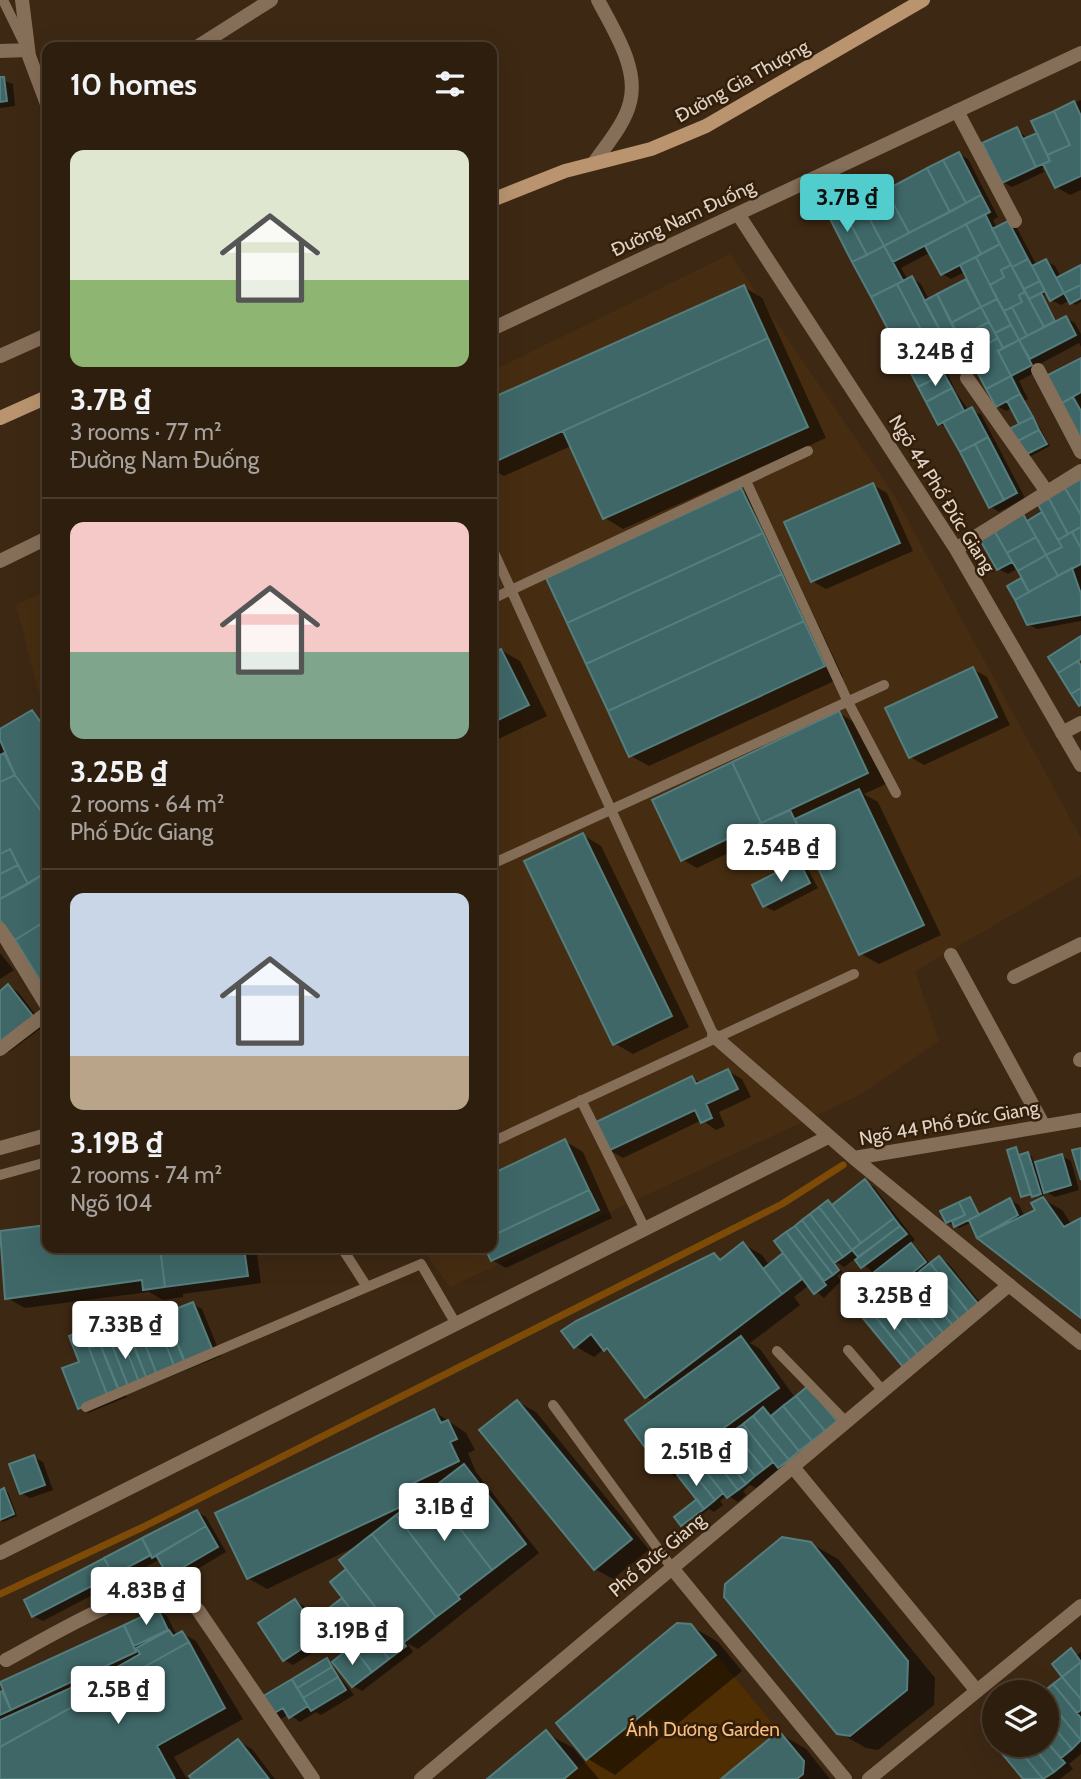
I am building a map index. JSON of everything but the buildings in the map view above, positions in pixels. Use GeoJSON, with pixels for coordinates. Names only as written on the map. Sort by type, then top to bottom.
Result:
{"type":"FeatureCollection","features":[{"type":"Feature","properties":{"kind":"main road","name":"Đường Gia Thượng"},"geometry":{"type":"LineString","coordinates":[[497,198],[532,183],[594,163],[651,149],[706,126],[923,0]]}},
{"type":"Feature","properties":{"kind":"main road"},"geometry":{"type":"LineString","coordinates":[[0,418],[42,399]]}},
{"type":"Feature","properties":{"kind":"street"},"geometry":{"type":"LineString","coordinates":[[22,0],[28,50],[42,82]]}},
{"type":"Feature","properties":{"kind":"street"},"geometry":{"type":"LineString","coordinates":[[205,42],[271,0]]}},
{"type":"Feature","properties":{"kind":"street"},"geometry":{"type":"LineString","coordinates":[[594,163],[627,111],[632,91],[624,52],[598,0]]}},
{"type":"Feature","properties":{"kind":"street"},"geometry":{"type":"LineString","coordinates":[[0,51],[28,50]]}},
{"type":"Feature","properties":{"kind":"street","name":"Đường Nam Đuống"},"geometry":{"type":"LineString","coordinates":[[497,327],[1081,53]]}},
{"type":"Feature","properties":{"kind":"street"},"geometry":{"type":"LineString","coordinates":[[957,111],[1015,221]]}},
{"type":"Feature","properties":{"kind":"street","name":"Ngõ 44 Phố Đức Giang"},"geometry":{"type":"LineString","coordinates":[[738,214],[956,550],[1081,765]]}},
{"type":"Feature","properties":{"kind":"street"},"geometry":{"type":"LineString","coordinates":[[0,356],[42,337]]}},
{"type":"Feature","properties":{"kind":"street"},"geometry":{"type":"LineString","coordinates":[[1038,370],[1081,452]]}},
{"type":"Feature","properties":{"kind":"street"},"geometry":{"type":"LineString","coordinates":[[967,378],[1047,492]]}},
{"type":"Feature","properties":{"kind":"street"},"geometry":{"type":"LineString","coordinates":[[956,550],[1081,471]]}},
{"type":"Feature","properties":{"kind":"street"},"geometry":{"type":"LineString","coordinates":[[0,561],[42,540]]}},
{"type":"Feature","properties":{"kind":"street"},"geometry":{"type":"LineString","coordinates":[[1062,733],[1081,723]]}},
{"type":"Feature","properties":{"kind":"street"},"geometry":{"type":"LineString","coordinates":[[0,929],[42,998]]}},
{"type":"Feature","properties":{"kind":"street"},"geometry":{"type":"LineString","coordinates":[[1014,977],[1081,944]]}},
{"type":"Feature","properties":{"kind":"street"},"geometry":{"type":"LineString","coordinates":[[951,955],[1044,1126]]}},
{"type":"Feature","properties":{"kind":"street"},"geometry":{"type":"LineString","coordinates":[[0,1049],[42,1017]]}},
{"type":"Feature","properties":{"kind":"street"},"geometry":{"type":"LineString","coordinates":[[715,1037],[854,1158]]}},
{"type":"Feature","properties":{"kind":"street","name":"Ngõ 44 Phố Đức Giang"},"geometry":{"type":"LineString","coordinates":[[854,1158],[1081,1120]]}},
{"type":"Feature","properties":{"kind":"street"},"geometry":{"type":"LineString","coordinates":[[0,1148],[42,1136]]}},
{"type":"Feature","properties":{"kind":"street"},"geometry":{"type":"LineString","coordinates":[[0,1553],[828,1137]]}},
{"type":"Feature","properties":{"kind":"street","name":"Ngõ 44 Phố Đức Giang"},"geometry":{"type":"LineString","coordinates":[[854,1158],[1009,1286]]}},
{"type":"Feature","properties":{"kind":"street"},"geometry":{"type":"LineString","coordinates":[[1009,1286],[1081,1343]]}},
{"type":"Feature","properties":{"kind":"street","name":"Phố Đức Giang"},"geometry":{"type":"LineString","coordinates":[[421,1779],[1009,1286]]}},
{"type":"Feature","properties":{"kind":"street"},"geometry":{"type":"LineString","coordinates":[[793,1467],[977,1691]]}},
{"type":"Feature","properties":{"kind":"street"},"geometry":{"type":"LineString","coordinates":[[671,1569],[845,1779]]}},
{"type":"Feature","properties":{"kind":"street"},"geometry":{"type":"LineString","coordinates":[[6,1660],[132,1596],[158,1588],[172,1589],[198,1610],[313,1779]]}},
{"type":"Feature","properties":{"kind":"street"},"geometry":{"type":"LineString","coordinates":[[869,1779],[1081,1606]]}},
{"type":"Feature","properties":{"kind":"lane"},"geometry":{"type":"LineString","coordinates":[[3,0],[28,50]]}},
{"type":"Feature","properties":{"kind":"lane"},"geometry":{"type":"LineString","coordinates":[[497,597],[808,451]]}},
{"type":"Feature","properties":{"kind":"lane"},"geometry":{"type":"LineString","coordinates":[[746,481],[848,702],[896,793]]}},
{"type":"Feature","properties":{"kind":"lane"},"geometry":{"type":"LineString","coordinates":[[497,559],[715,1037]]}},
{"type":"Feature","properties":{"kind":"lane"},"geometry":{"type":"LineString","coordinates":[[497,862],[884,685]]}},
{"type":"Feature","properties":{"kind":"lane"},"geometry":{"type":"LineString","coordinates":[[497,1140],[854,974]]}},
{"type":"Feature","properties":{"kind":"lane"},"geometry":{"type":"LineString","coordinates":[[581,1100],[645,1229]]}},
{"type":"Feature","properties":{"kind":"lane"},"geometry":{"type":"LineString","coordinates":[[0,1175],[42,1163]]}},
{"type":"Feature","properties":{"kind":"lane"},"geometry":{"type":"LineString","coordinates":[[345,1253],[367,1287]]}},
{"type":"Feature","properties":{"kind":"lane"},"geometry":{"type":"LineString","coordinates":[[86,1407],[421,1264],[456,1324]]}},
{"type":"Feature","properties":{"kind":"lane"},"geometry":{"type":"LineString","coordinates":[[848,1350],[883,1391]]}},
{"type":"Feature","properties":{"kind":"lane"},"geometry":{"type":"LineString","coordinates":[[777,1351],[846,1422]]}},
{"type":"Feature","properties":{"kind":"lane"},"geometry":{"type":"LineString","coordinates":[[554,1405],[671,1569]]}},
{"type":"Feature","properties":{"kind":"shaded area"},"geometry":{"type":"Polygon","coordinates":[[[730,254],[894,495],[1081,838],[1081,875],[915,971],[939,1041],[858,1096],[450,1287],[426,1253],[497,1253],[497,369],[730,254]]]}},
{"type":"Feature","properties":{"kind":"shaded area"},"geometry":{"type":"Polygon","coordinates":[[[42,592],[42,705],[16,605],[42,592]]]}},
{"type":"Feature","properties":{"kind":"green space","name":"Ánh Dương Garden"},"geometry":{"type":"Polygon","coordinates":[[[716,1655],[779,1731],[721,1779],[564,1779],[716,1655]]]}},
{"type":"Feature","properties":{"kind":"waterway"},"geometry":{"type":"LineString","coordinates":[[0,1594],[143,1527],[782,1204],[843,1165]]}}]}
